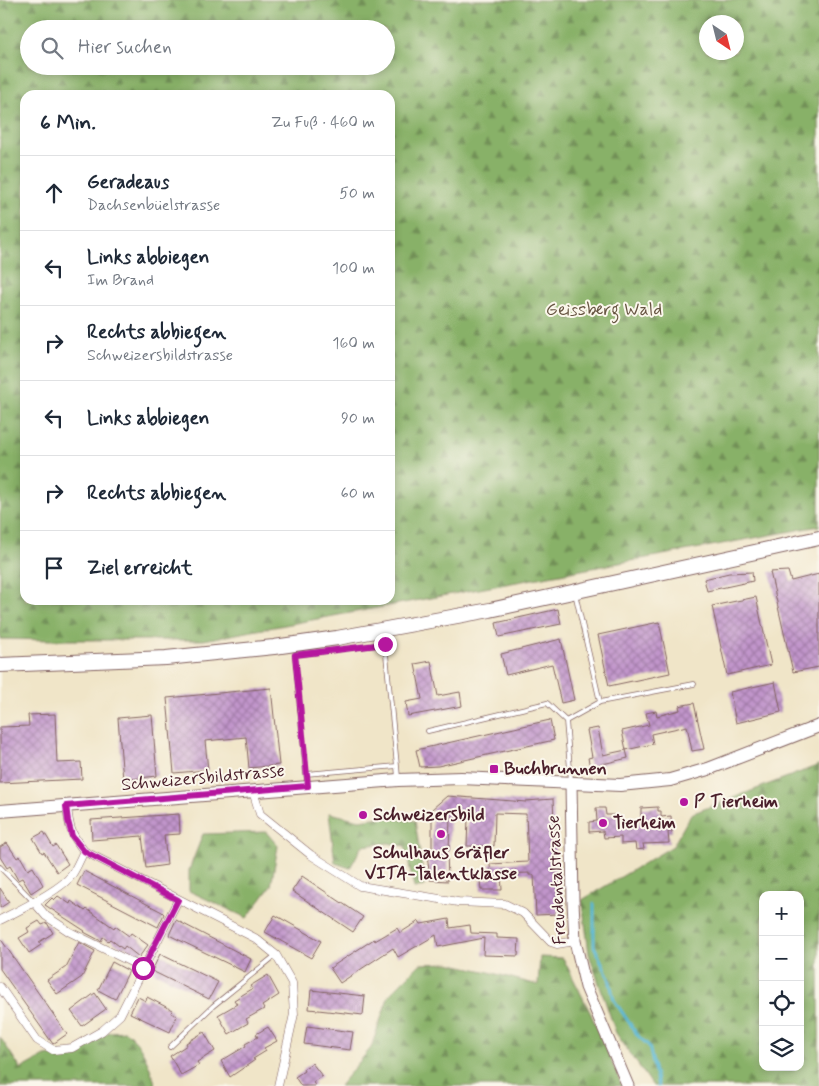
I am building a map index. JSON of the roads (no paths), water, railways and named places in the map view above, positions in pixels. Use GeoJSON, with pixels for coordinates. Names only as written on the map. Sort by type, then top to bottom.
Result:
{"type":"FeatureCollection","features":[{"type":"Feature","properties":{"kind":"highway"},"geometry":{"type":"LineString","coordinates":[[0,665],[166,658],[274,648],[413,625],[819,538]]}},
{"type":"Feature","properties":{"kind":"highway"},"geometry":{"type":"LineString","coordinates":[[0,659],[34,663]]}},
{"type":"Feature","properties":{"kind":"main road","name":"Schweizersbildstrasse"},"geometry":{"type":"LineString","coordinates":[[0,811],[253,791],[307,780],[461,778],[620,785],[670,780],[708,769],[819,726]]}},
{"type":"Feature","properties":{"kind":"street","name":"Freudentalstrasse"},"geometry":{"type":"LineString","coordinates":[[571,783],[572,902],[575,941],[586,988],[628,1086]]}},
{"type":"Feature","properties":{"kind":"street"},"geometry":{"type":"LineString","coordinates":[[253,791],[260,814],[311,854],[360,886],[458,902],[505,904],[523,913],[550,942],[557,944],[575,941]]}},
{"type":"Feature","properties":{"kind":"street"},"geometry":{"type":"LineString","coordinates":[[66,806],[72,836],[84,851],[255,938],[276,955],[292,983],[294,1014],[278,1086]]}},
{"type":"Feature","properties":{"kind":"street"},"geometry":{"type":"LineString","coordinates":[[0,920],[66,882],[72,875],[84,851]]}},
{"type":"Feature","properties":{"kind":"street"},"geometry":{"type":"LineString","coordinates":[[0,987],[37,1040],[53,1050],[72,1048],[102,1030],[120,1015],[178,900]]}},
{"type":"Feature","properties":{"kind":"street"},"geometry":{"type":"LineString","coordinates":[[34,902],[46,916],[70,932],[143,968]]}},
{"type":"Feature","properties":{"kind":"lane"},"geometry":{"type":"LineString","coordinates":[[575,591],[600,702]]}},
{"type":"Feature","properties":{"kind":"lane"},"geometry":{"type":"LineString","coordinates":[[397,766],[307,780],[295,655],[385,644],[397,766],[398,780]]}},
{"type":"Feature","properties":{"kind":"lane"},"geometry":{"type":"LineString","coordinates":[[566,721],[600,702],[694,684]]}},
{"type":"Feature","properties":{"kind":"lane"},"geometry":{"type":"LineString","coordinates":[[428,731],[547,703],[566,721],[571,783]]}},
{"type":"Feature","properties":{"kind":"lane"},"geometry":{"type":"LineString","coordinates":[[0,867],[34,902]]}},
{"type":"Feature","properties":{"kind":"lane"},"geometry":{"type":"LineString","coordinates":[[170,1047],[213,1006],[276,955]]}},
{"type":"Feature","properties":{"kind":"waterway"},"geometry":{"type":"LineString","coordinates":[[594,904],[594,946],[609,978],[614,1000],[638,1036],[649,1046],[658,1086]]}},
{"type":"Feature","properties":{"kind":"place","name":"Buchbrunnen"},"geometry":{"type":"Point","coordinates":[494,769]}},
{"type":"Feature","properties":{"kind":"place","name":"P Tierheim"},"geometry":{"type":"Point","coordinates":[684,802]}},
{"type":"Feature","properties":{"kind":"place","name":"Schweizersbild"},"geometry":{"type":"Point","coordinates":[363,815]}},
{"type":"Feature","properties":{"kind":"place","name":"Tierheim"},"geometry":{"type":"Point","coordinates":[603,823]}},
{"type":"Feature","properties":{"kind":"place","name":"Schulhaus Gräfler VITA-Talentklasse"},"geometry":{"type":"Point","coordinates":[441,834]}},
{"type":"Feature","properties":{"kind":"park label","name":"Geissberg Wald"},"geometry":{"type":"Point","coordinates":[604,310]}}]}
